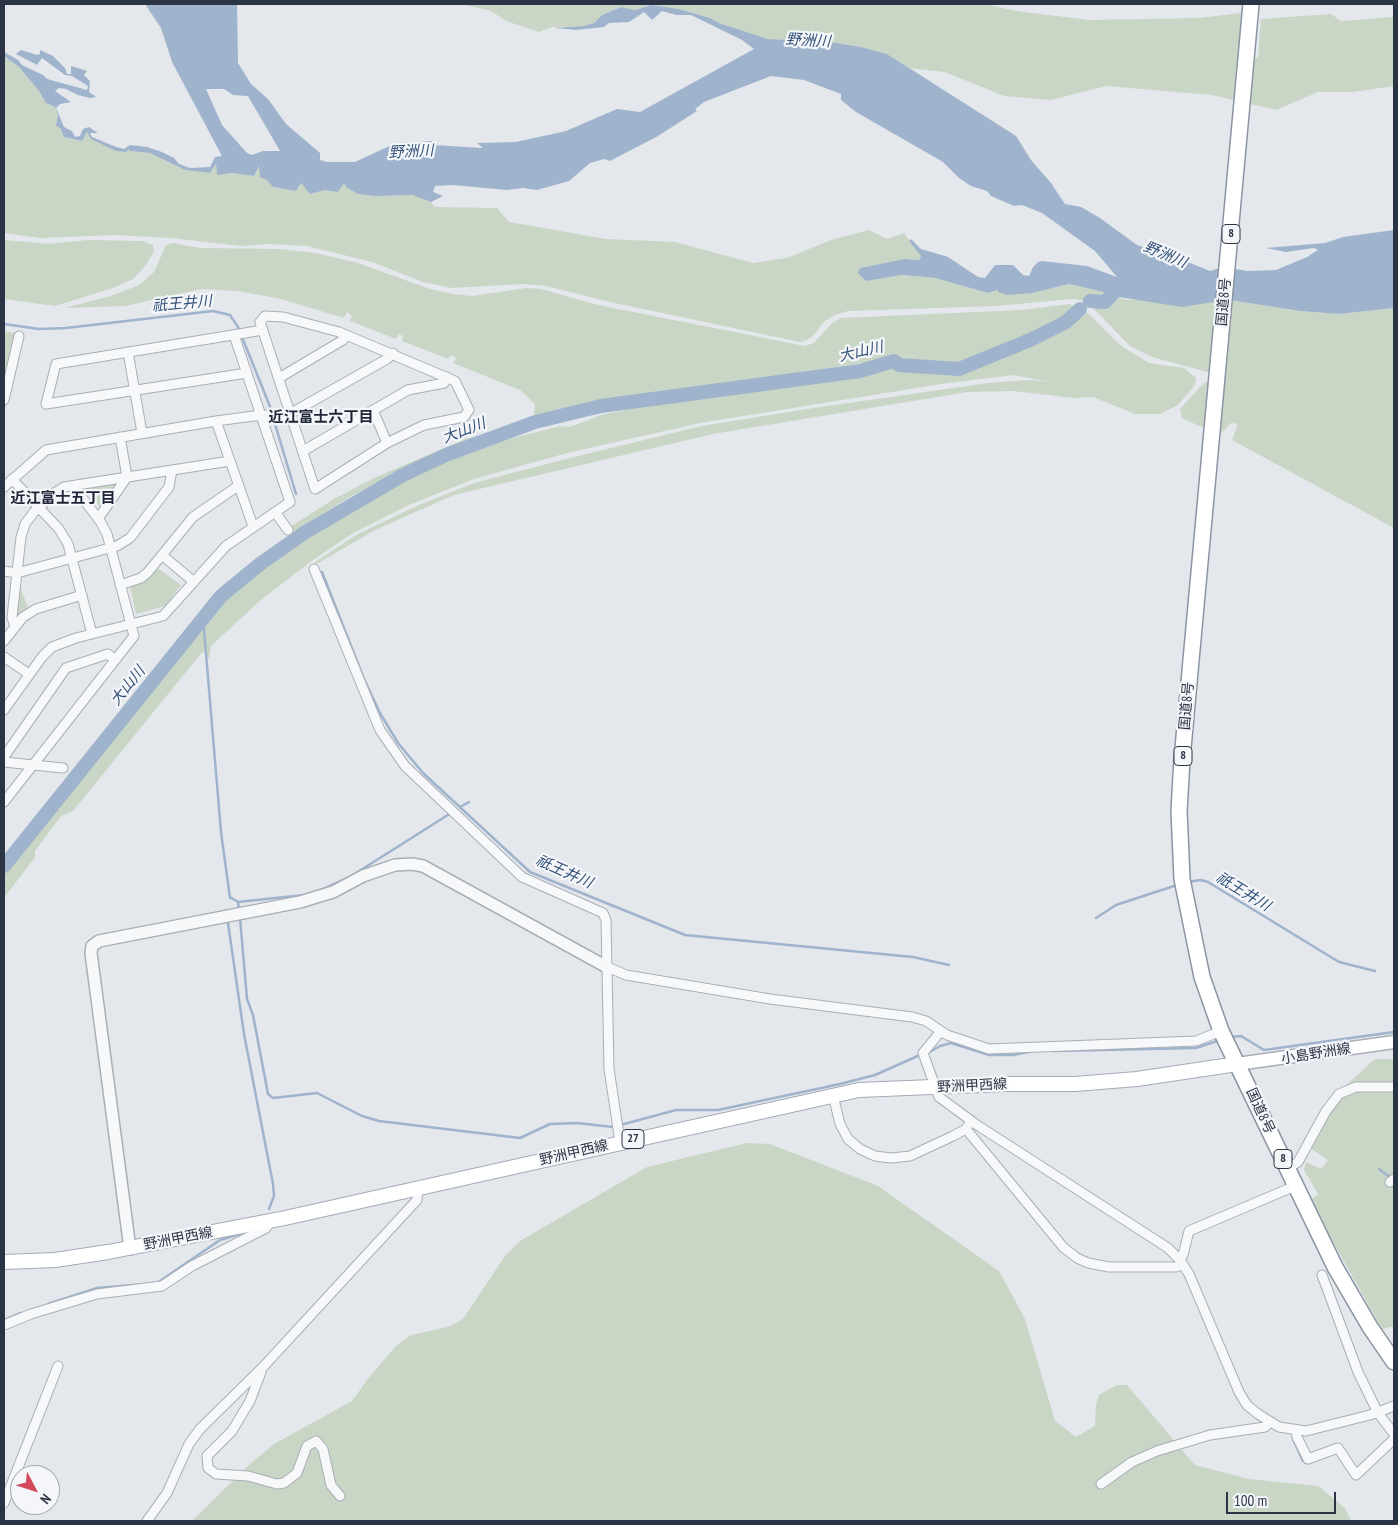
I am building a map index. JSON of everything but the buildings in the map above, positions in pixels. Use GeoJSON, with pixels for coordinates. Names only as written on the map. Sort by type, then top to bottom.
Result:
{"type":"FeatureCollection","features":[{"type":"Feature","properties":{"kind":"highway","name":"国道8号"},"geometry":{"type":"LineString","coordinates":[[1251,6],[1180,811],[1182,879],[1198,977],[1221,1031],[1340,1276],[1394,1362]]}},
{"type":"Feature","properties":{"kind":"main road","name":"小島野洲線"},"geometry":{"type":"LineString","coordinates":[[1237,1064],[1394,1042]]}},
{"type":"Feature","properties":{"kind":"main road","name":"野洲甲西線"},"geometry":{"type":"LineString","coordinates":[[4,1262],[55,1260],[130,1248],[272,1220],[858,1090],[1005,1084],[1075,1084],[1137,1079],[1237,1064]]}},
{"type":"Feature","properties":{"kind":"street"},"geometry":{"type":"LineString","coordinates":[[265,316],[283,317],[346,335],[393,353],[455,381],[469,410],[464,417],[424,425],[387,443],[315,489],[260,322],[265,316]]}},
{"type":"Feature","properties":{"kind":"street"},"geometry":{"type":"LineString","coordinates":[[247,373],[46,404],[56,364],[263,330]]}},
{"type":"Feature","properties":{"kind":"street"},"geometry":{"type":"LineString","coordinates":[[4,710],[29,674],[52,647],[92,634],[163,616],[226,546],[290,502],[234,335]]}},
{"type":"Feature","properties":{"kind":"street"},"geometry":{"type":"LineString","coordinates":[[279,378],[344,340],[346,335]]}},
{"type":"Feature","properties":{"kind":"street"},"geometry":{"type":"LineString","coordinates":[[4,400],[19,336]]}},
{"type":"Feature","properties":{"kind":"street"},"geometry":{"type":"LineString","coordinates":[[128,352],[142,433]]}},
{"type":"Feature","properties":{"kind":"street"},"geometry":{"type":"LineString","coordinates":[[4,487],[46,450],[216,421],[261,415],[286,416],[387,359],[393,353]]}},
{"type":"Feature","properties":{"kind":"street"},"geometry":{"type":"LineString","coordinates":[[303,451],[408,390],[444,382],[447,377]]}},
{"type":"Feature","properties":{"kind":"street"},"geometry":{"type":"LineString","coordinates":[[373,410],[387,443]]}},
{"type":"Feature","properties":{"kind":"street"},"geometry":{"type":"LineString","coordinates":[[216,421],[253,526]]}},
{"type":"Feature","properties":{"kind":"street"},"geometry":{"type":"LineString","coordinates":[[98,519],[127,477],[120,437]]}},
{"type":"Feature","properties":{"kind":"street"},"geometry":{"type":"LineString","coordinates":[[15,627],[12,617],[16,573],[21,537],[25,524],[39,508],[64,487],[230,461]]}},
{"type":"Feature","properties":{"kind":"street"},"geometry":{"type":"LineString","coordinates":[[4,571],[16,573],[110,548],[130,538],[169,487],[172,470]]}},
{"type":"Feature","properties":{"kind":"street"},"geometry":{"type":"LineString","coordinates":[[12,479],[59,529],[68,544],[92,634]]}},
{"type":"Feature","properties":{"kind":"street"},"geometry":{"type":"LineString","coordinates":[[4,802],[134,636],[107,534],[78,491],[76,485]]}},
{"type":"Feature","properties":{"kind":"street"},"geometry":{"type":"LineString","coordinates":[[120,585],[141,578],[162,556],[194,516],[238,486]]}},
{"type":"Feature","properties":{"kind":"street"},"geometry":{"type":"LineString","coordinates":[[275,512],[288,530]]}},
{"type":"Feature","properties":{"kind":"street"},"geometry":{"type":"LineString","coordinates":[[162,556],[194,582]]}},
{"type":"Feature","properties":{"kind":"street"},"geometry":{"type":"LineString","coordinates":[[314,569],[380,730],[405,766],[522,877],[603,913],[606,920],[605,966],[609,1069],[620,1142]]}},
{"type":"Feature","properties":{"kind":"street"},"geometry":{"type":"LineString","coordinates":[[4,641],[23,618],[36,608],[82,595]]}},
{"type":"Feature","properties":{"kind":"street"},"geometry":{"type":"LineString","coordinates":[[4,757],[66,668],[108,654],[115,660]]}},
{"type":"Feature","properties":{"kind":"street"},"geometry":{"type":"LineString","coordinates":[[4,657],[29,674]]}},
{"type":"Feature","properties":{"kind":"street"},"geometry":{"type":"LineString","coordinates":[[4,762],[63,768]]}},
{"type":"Feature","properties":{"kind":"street"},"geometry":{"type":"LineString","coordinates":[[130,1248],[91,953],[92,946],[99,941],[300,902],[333,892],[363,876],[395,864],[423,866],[605,966],[626,975],[770,999],[912,1017],[926,1021],[940,1030],[989,1049],[1196,1041],[1221,1031]]}},
{"type":"Feature","properties":{"kind":"street"},"geometry":{"type":"LineString","coordinates":[[940,1030],[923,1053],[939,1097],[968,1125],[1063,1247],[1077,1258],[1088,1263],[1109,1267],[1176,1267],[1181,1261],[1189,1231],[1295,1186]]}},
{"type":"Feature","properties":{"kind":"street"},"geometry":{"type":"LineString","coordinates":[[1287,1169],[1298,1162],[1326,1111],[1339,1094],[1356,1087],[1394,1087]]}},
{"type":"Feature","properties":{"kind":"street"},"geometry":{"type":"LineString","coordinates":[[832,1095],[840,1124],[848,1139],[860,1149],[875,1156],[890,1158],[910,1156],[927,1150],[968,1125]]}},
{"type":"Feature","properties":{"kind":"street"},"geometry":{"type":"LineString","coordinates":[[968,1125],[1168,1248],[1181,1261],[1239,1392],[1247,1405],[1270,1422],[1296,1431],[1306,1431],[1394,1406]]}},
{"type":"Feature","properties":{"kind":"street"},"geometry":{"type":"LineString","coordinates":[[147,1521],[167,1493],[189,1444],[200,1429],[264,1367],[417,1200],[418,1187]]}},
{"type":"Feature","properties":{"kind":"street"},"geometry":{"type":"LineString","coordinates":[[4,1325],[31,1314],[97,1294],[162,1286],[192,1266],[266,1228],[272,1220]]}},
{"type":"Feature","properties":{"kind":"street"},"geometry":{"type":"LineString","coordinates":[[1322,1275],[1358,1372],[1378,1412],[1394,1434]]}},
{"type":"Feature","properties":{"kind":"street"},"geometry":{"type":"LineString","coordinates":[[4,1503],[58,1366]]}},
{"type":"Feature","properties":{"kind":"street"},"geometry":{"type":"LineString","coordinates":[[264,1367],[238,1421],[225,1440],[217,1445],[207,1456],[208,1468],[216,1474],[248,1476],[277,1484],[284,1483],[297,1473],[308,1446],[316,1441],[324,1448],[332,1485],[340,1496]]}},
{"type":"Feature","properties":{"kind":"street"},"geometry":{"type":"LineString","coordinates":[[1100,1484],[1132,1462],[1157,1451],[1210,1435],[1265,1427],[1270,1422]]}},
{"type":"Feature","properties":{"kind":"street"},"geometry":{"type":"LineString","coordinates":[[1296,1431],[1308,1459],[1338,1448],[1356,1475],[1394,1439]]}},
{"type":"Feature","properties":{"kind":"green space"},"geometry":{"type":"Polygon","coordinates":[[[461,4],[985,4],[1016,11],[1089,20],[1199,18],[1241,13],[1240,58],[1258,58],[1261,19],[1331,14],[1341,21],[1394,17],[1394,86],[1353,92],[1318,92],[1276,110],[1212,95],[1106,86],[1051,100],[1004,96],[945,72],[909,68],[887,54],[861,47],[830,42],[768,39],[679,9],[652,5],[635,10],[621,7],[602,15],[594,23],[584,26],[556,28],[555,26],[539,32],[506,21],[491,11],[461,4]]]}},
{"type":"Feature","properties":{"kind":"green space"},"geometry":{"type":"Polygon","coordinates":[[[4,56],[19,67],[39,91],[46,103],[55,107],[58,115],[56,126],[60,128],[64,137],[82,141],[87,132],[91,139],[96,141],[126,150],[130,149],[130,151],[150,153],[185,170],[210,173],[216,163],[217,174],[231,173],[254,176],[259,166],[273,187],[296,191],[301,183],[310,194],[325,190],[338,192],[344,182],[376,196],[412,195],[431,202],[435,207],[497,208],[509,222],[606,239],[675,242],[753,263],[787,258],[831,240],[869,230],[887,239],[904,233],[921,256],[919,260],[904,259],[860,268],[866,281],[902,275],[935,278],[988,293],[998,290],[1032,293],[1069,284],[1108,293],[1101,301],[1089,300],[1096,306],[1112,296],[1127,300],[1215,298],[1300,311],[1339,314],[1394,308],[1394,528],[1232,440],[1238,424],[1231,423],[1219,435],[1182,418],[1180,409],[1200,387],[1206,382],[1226,377],[1152,357],[1130,346],[1086,301],[1072,299],[997,306],[848,311],[835,315],[824,322],[813,336],[800,342],[610,302],[546,286],[522,284],[452,288],[423,282],[372,262],[307,246],[269,244],[241,246],[171,238],[114,235],[40,238],[4,233],[4,56]]]}},
{"type":"Feature","properties":{"kind":"green space"},"geometry":{"type":"Polygon","coordinates":[[[4,240],[48,244],[88,240],[142,241],[153,245],[154,251],[146,265],[133,279],[113,288],[55,306],[4,299],[4,240]]]}},
{"type":"Feature","properties":{"kind":"green space"},"geometry":{"type":"Polygon","coordinates":[[[173,243],[200,248],[279,249],[316,253],[358,263],[430,289],[453,294],[472,296],[526,288],[541,289],[598,305],[805,346],[814,343],[831,324],[841,318],[1022,310],[1069,304],[1077,307],[1068,311],[1067,316],[1075,321],[1085,313],[1088,313],[1120,345],[1149,363],[1184,368],[1196,378],[1195,385],[1178,405],[1160,414],[1135,414],[1093,397],[1075,398],[1013,391],[967,392],[713,434],[454,495],[375,530],[315,565],[315,562],[358,534],[419,505],[474,483],[574,457],[702,426],[807,409],[988,383],[1028,380],[1049,382],[1014,375],[941,384],[700,423],[567,453],[474,479],[409,505],[353,533],[313,560],[262,599],[211,646],[209,659],[203,651],[73,811],[61,816],[35,851],[35,857],[4,898],[4,861],[145,680],[196,620],[274,551],[321,519],[375,489],[444,459],[487,445],[560,426],[570,427],[601,415],[733,387],[923,354],[695,388],[471,443],[415,464],[350,497],[293,532],[290,527],[334,499],[374,478],[465,439],[527,423],[534,416],[535,404],[520,390],[453,363],[456,358],[451,355],[448,359],[402,341],[403,336],[399,334],[396,339],[350,321],[352,316],[347,312],[344,318],[277,298],[237,291],[201,289],[125,306],[64,308],[111,296],[139,285],[154,272],[166,245],[173,243]]]}},
{"type":"Feature","properties":{"kind":"green space"},"geometry":{"type":"Polygon","coordinates":[[[4,331],[15,333],[4,383],[4,331]]]}},
{"type":"Feature","properties":{"kind":"green space"},"geometry":{"type":"Polygon","coordinates":[[[120,480],[100,508],[87,487],[120,480]]]}},
{"type":"Feature","properties":{"kind":"green space"},"geometry":{"type":"Polygon","coordinates":[[[159,569],[181,585],[165,606],[136,614],[130,586],[159,569]]]}},
{"type":"Feature","properties":{"kind":"green space"},"geometry":{"type":"Polygon","coordinates":[[[20,587],[28,607],[18,617],[16,615],[20,587]]]}},
{"type":"Feature","properties":{"kind":"green space"},"geometry":{"type":"Polygon","coordinates":[[[1375,1059],[1394,1059],[1394,1326],[1382,1329],[1328,1233],[1312,1199],[1318,1194],[1304,1170],[1306,1162],[1321,1169],[1328,1160],[1310,1148],[1341,1090],[1375,1059]]]}},
{"type":"Feature","properties":{"kind":"green space"},"geometry":{"type":"Polygon","coordinates":[[[747,1143],[770,1144],[878,1186],[999,1271],[1025,1319],[1055,1421],[1076,1437],[1095,1426],[1096,1405],[1099,1395],[1117,1385],[1127,1385],[1195,1465],[1249,1479],[1318,1486],[1345,1508],[1351,1521],[192,1521],[250,1464],[274,1444],[352,1401],[395,1347],[411,1335],[448,1327],[463,1319],[505,1256],[520,1241],[647,1167],[747,1143]]]}},
{"type":"Feature","properties":{"kind":"water","name":"野洲川"},"geometry":{"type":"Polygon","coordinates":[[[145,4],[237,4],[238,63],[251,84],[268,99],[286,124],[320,153],[320,160],[327,162],[355,162],[396,143],[432,141],[433,145],[483,148],[477,143],[516,142],[566,131],[617,109],[640,112],[754,49],[742,40],[691,15],[676,15],[662,11],[652,20],[644,12],[629,22],[609,23],[604,27],[576,30],[556,28],[584,26],[594,23],[602,15],[621,7],[635,10],[652,5],[679,9],[768,39],[830,42],[861,47],[887,54],[1016,136],[1031,160],[1051,183],[1065,204],[1081,207],[1100,218],[1137,245],[1164,254],[1184,256],[1185,261],[1210,271],[1223,267],[1248,271],[1276,270],[1307,257],[1318,250],[1314,248],[1286,252],[1266,248],[1325,243],[1343,237],[1394,230],[1394,308],[1339,314],[1300,311],[1216,298],[1213,302],[1182,307],[1112,296],[1095,306],[1094,302],[1106,298],[1108,293],[1069,284],[1032,293],[1007,295],[998,292],[998,290],[988,293],[935,278],[902,275],[866,281],[858,273],[860,268],[904,259],[919,260],[921,256],[909,241],[911,239],[921,249],[948,257],[978,277],[985,278],[995,265],[1013,265],[1023,275],[1029,276],[1033,267],[1042,261],[1087,266],[1117,277],[1095,251],[1042,213],[1022,205],[1014,206],[991,196],[987,191],[971,186],[959,178],[943,162],[856,112],[841,100],[841,94],[804,80],[771,76],[704,102],[695,109],[697,111],[658,136],[610,161],[604,159],[590,163],[569,181],[537,190],[523,188],[507,190],[452,185],[435,186],[433,192],[443,196],[431,202],[412,195],[376,196],[358,194],[346,187],[344,183],[338,192],[325,190],[310,194],[301,183],[296,191],[273,187],[267,180],[260,177],[259,166],[254,176],[231,173],[217,175],[216,164],[210,173],[185,170],[150,153],[130,151],[129,149],[126,152],[116,151],[91,139],[87,132],[82,141],[64,137],[60,128],[56,126],[58,115],[55,107],[46,103],[39,91],[19,67],[4,56],[4,52],[47,79],[87,90],[88,86],[72,76],[65,75],[42,58],[37,65],[16,54],[21,50],[37,55],[40,54],[40,50],[53,56],[65,68],[67,74],[71,74],[71,66],[87,71],[84,75],[90,81],[89,92],[96,97],[90,98],[78,95],[66,89],[59,88],[55,91],[71,102],[60,104],[56,108],[64,127],[72,131],[75,137],[80,136],[83,129],[89,127],[98,133],[90,133],[92,137],[116,147],[124,149],[130,145],[147,147],[162,152],[174,158],[179,164],[190,168],[210,167],[215,157],[222,156],[172,62],[161,28],[145,4]],[[206,89],[222,125],[247,153],[252,155],[263,151],[280,151],[248,96],[233,95],[224,89],[206,89]]]}},
{"type":"Feature","properties":{"kind":"waterway","name":"大山川"},"geometry":{"type":"LineString","coordinates":[[1090,301],[1105,302],[1116,290],[1122,288]]}},
{"type":"Feature","properties":{"kind":"waterway","name":"大山川"},"geometry":{"type":"LineString","coordinates":[[4,866],[221,596],[260,564],[304,533],[403,475],[446,455],[535,422],[601,406],[860,371],[894,361],[899,365],[959,369],[1030,340],[1066,322],[1080,309]]}},
{"type":"Feature","properties":{"kind":"waterway","name":"祇王井川"},"geometry":{"type":"LineString","coordinates":[[4,324],[39,329],[66,328],[213,311],[230,315],[238,327],[269,404],[296,494]]}},
{"type":"Feature","properties":{"kind":"waterway","name":"祇王井川"},"geometry":{"type":"LineString","coordinates":[[322,572],[364,679],[380,713],[398,743],[423,773],[530,872],[685,935],[913,957],[949,965]]}},
{"type":"Feature","properties":{"kind":"waterway"},"geometry":{"type":"LineString","coordinates":[[203,618],[221,832],[230,898]]}},
{"type":"Feature","properties":{"kind":"waterway"},"geometry":{"type":"LineString","coordinates":[[460,807],[469,802]]}},
{"type":"Feature","properties":{"kind":"waterway"},"geometry":{"type":"LineString","coordinates":[[353,875],[451,813]]}},
{"type":"Feature","properties":{"kind":"waterway"},"geometry":{"type":"LineString","coordinates":[[321,890],[343,880]]}},
{"type":"Feature","properties":{"kind":"waterway","name":"祇王井川"},"geometry":{"type":"LineString","coordinates":[[1187,882],[1201,880],[1208,882],[1339,962],[1375,971]]}},
{"type":"Feature","properties":{"kind":"waterway","name":"祇王井川"},"geometry":{"type":"LineString","coordinates":[[1096,918],[1116,905],[1177,885]]}},
{"type":"Feature","properties":{"kind":"waterway"},"geometry":{"type":"LineString","coordinates":[[230,897],[238,902],[304,895]]}},
{"type":"Feature","properties":{"kind":"waterway"},"geometry":{"type":"LineString","coordinates":[[238,902],[239,910]]}},
{"type":"Feature","properties":{"kind":"waterway"},"geometry":{"type":"LineString","coordinates":[[240,918],[247,999],[253,1015],[268,1094],[273,1098],[317,1093],[362,1116],[379,1121],[520,1138],[550,1124],[577,1123],[613,1127],[676,1110],[718,1110],[840,1084],[875,1075],[920,1055]]}},
{"type":"Feature","properties":{"kind":"waterway"},"geometry":{"type":"LineString","coordinates":[[228,923],[244,1034],[273,1184],[274,1196],[269,1209]]}},
{"type":"Feature","properties":{"kind":"waterway"},"geometry":{"type":"LineString","coordinates":[[1230,1037],[1241,1036],[1264,1050],[1394,1032]]}},
{"type":"Feature","properties":{"kind":"waterway"},"geometry":{"type":"LineString","coordinates":[[1054,1051],[1196,1048],[1220,1040]]}},
{"type":"Feature","properties":{"kind":"waterway"},"geometry":{"type":"LineString","coordinates":[[928,1053],[940,1046],[951,1043],[989,1055],[1013,1055],[1028,1052]]}},
{"type":"Feature","properties":{"kind":"waterway"},"geometry":{"type":"LineString","coordinates":[[1379,1169],[1391,1178]]}},
{"type":"Feature","properties":{"kind":"waterway"},"geometry":{"type":"LineString","coordinates":[[48,1304],[97,1288],[157,1283],[220,1240],[240,1234]]}},
{"type":"Feature","properties":{"kind":"waterway"},"geometry":{"type":"LineString","coordinates":[[4,1320],[21,1313]]}},
{"type":"Feature","properties":{"kind":"waterway"},"geometry":{"type":"LineString","coordinates":[[1293,1439],[1303,1461]]}},
{"type":"Feature","properties":{"kind":"district","name":"近江富士六丁目"},"geometry":{"type":"Point","coordinates":[321,418]}},
{"type":"Feature","properties":{"kind":"district","name":"近江富士五丁目"},"geometry":{"type":"Point","coordinates":[63,499]}}]}
